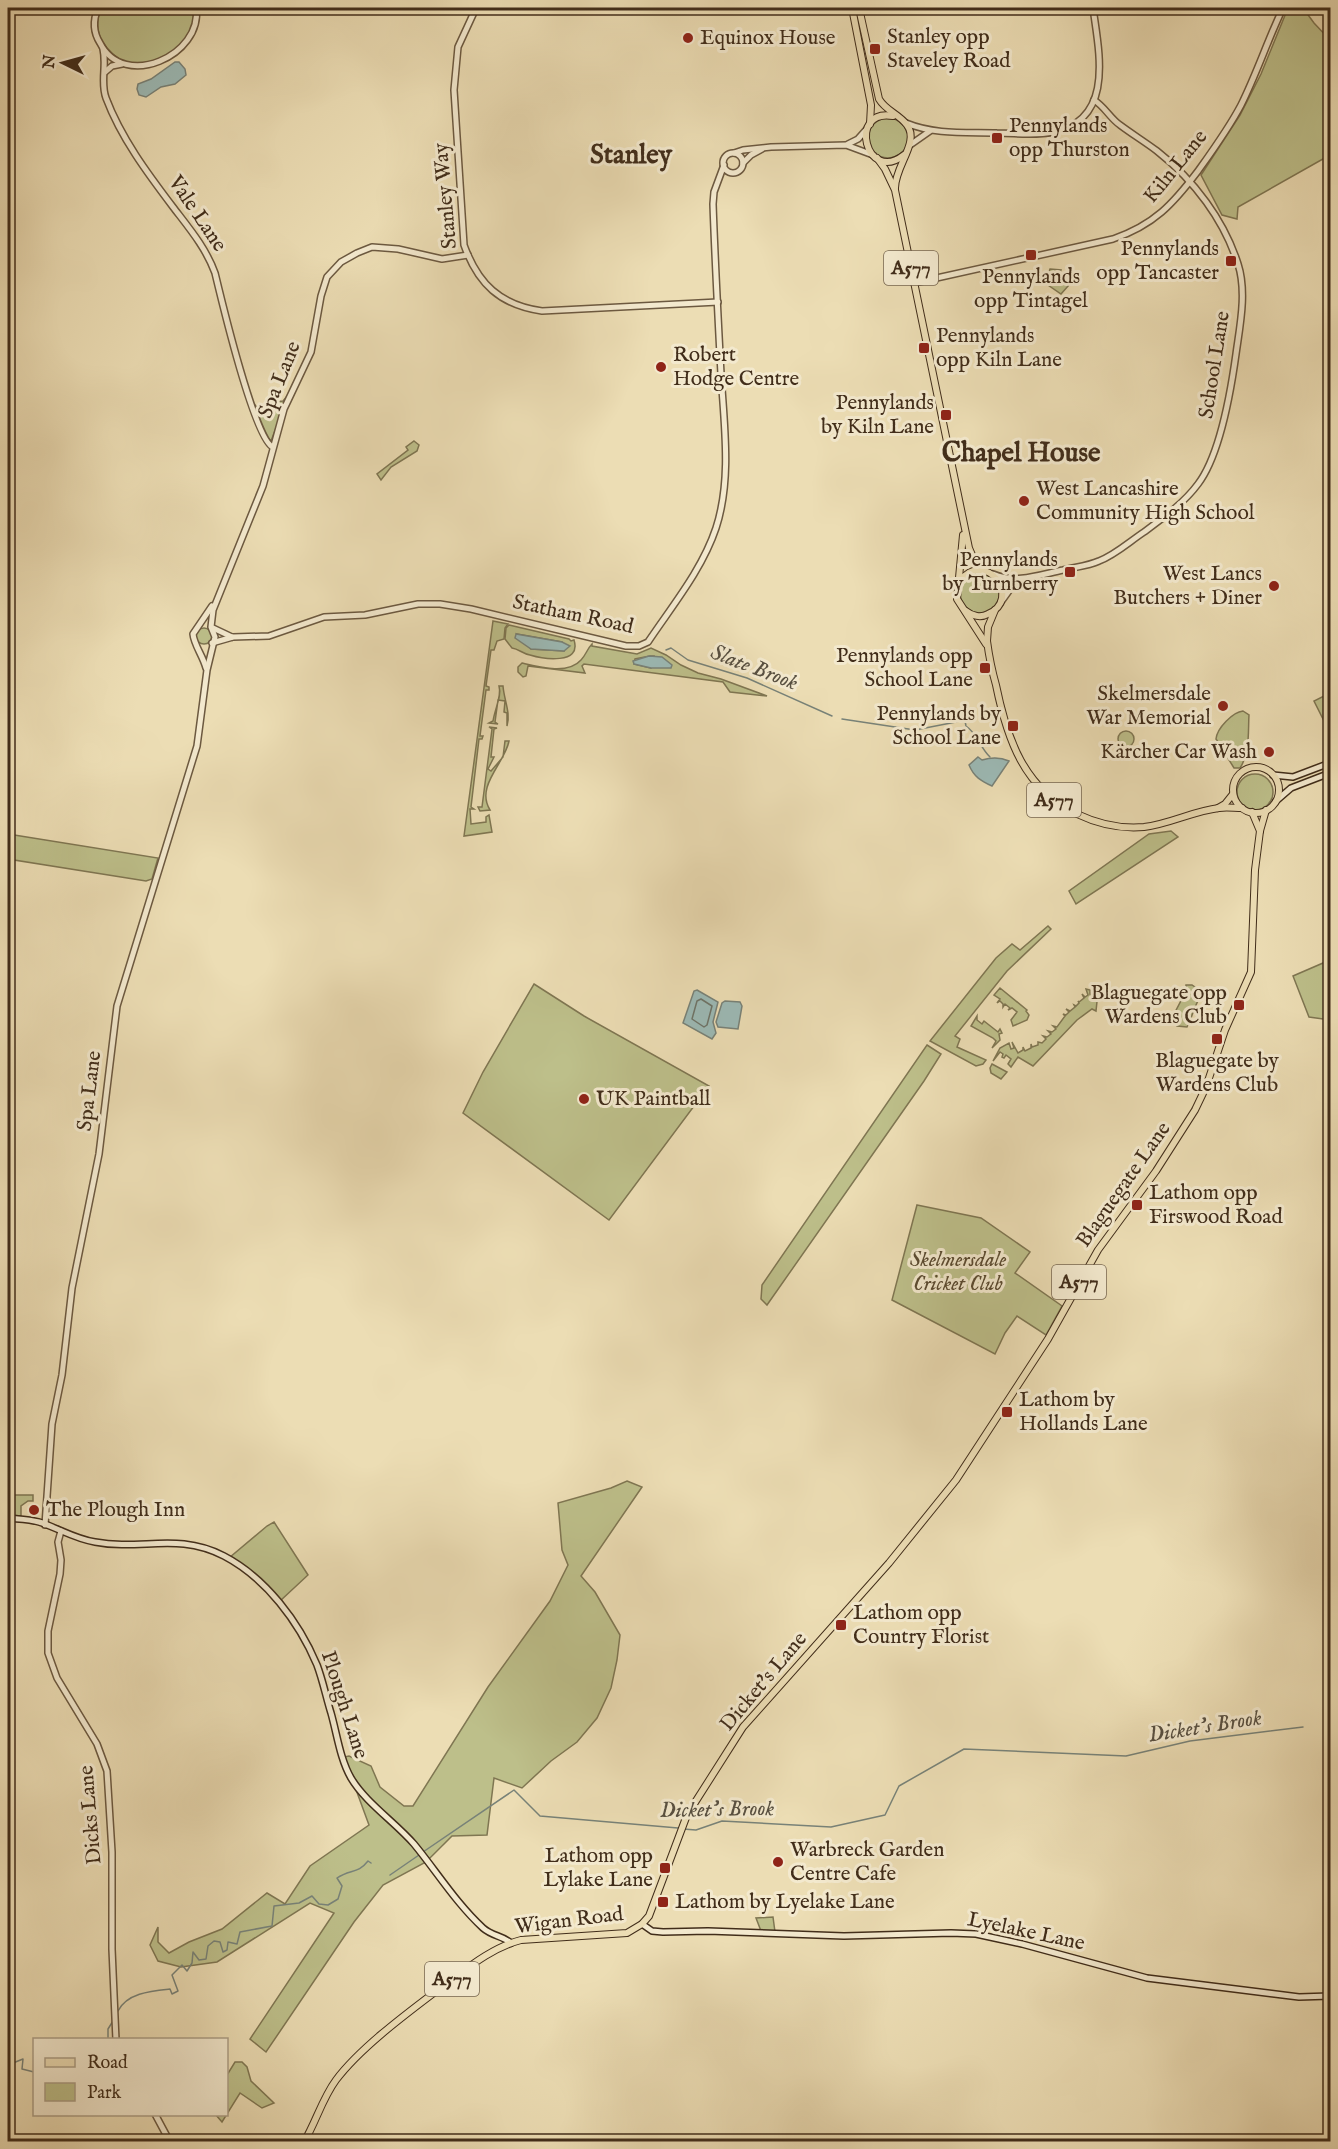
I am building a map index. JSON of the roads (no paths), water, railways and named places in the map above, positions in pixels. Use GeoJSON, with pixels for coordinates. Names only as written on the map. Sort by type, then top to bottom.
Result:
{"type":"FeatureCollection","features":[{"type":"Feature","properties":{"kind":"main road","name":"A577"},"geometry":{"type":"LineString","coordinates":[[856,8],[879,99],[884,107],[906,123]]}},
{"type":"Feature","properties":{"kind":"main road","name":"A577"},"geometry":{"type":"LineString","coordinates":[[863,43],[871,105],[866,143],[884,167],[895,190],[963,525],[975,562],[996,577],[1002,590],[988,627],[987,646],[1003,720],[1012,746],[1032,778],[1054,801],[1086,818],[1109,825],[1129,827],[1166,823],[1218,808],[1225,804],[1233,794],[1236,778],[1245,769],[1263,768],[1273,775]]}},
{"type":"Feature","properties":{"kind":"main road"},"geometry":{"type":"LineString","coordinates":[[869,126],[882,116],[896,117]]}},
{"type":"Feature","properties":{"kind":"main road"},"geometry":{"type":"LineString","coordinates":[[906,123],[911,134],[910,145]]}},
{"type":"Feature","properties":{"kind":"main road","name":"A577"},"geometry":{"type":"LineString","coordinates":[[895,190],[897,171],[910,145]]}},
{"type":"Feature","properties":{"kind":"main road"},"geometry":{"type":"LineString","coordinates":[[875,157],[883,161],[896,160],[907,152]]}},
{"type":"Feature","properties":{"kind":"main road","name":"A577"},"geometry":{"type":"LineString","coordinates":[[963,525],[957,599],[987,646]]}},
{"type":"Feature","properties":{"kind":"main road"},"geometry":{"type":"LineString","coordinates":[[958,584],[962,578],[973,571],[987,572]]}},
{"type":"Feature","properties":{"kind":"main road"},"geometry":{"type":"LineString","coordinates":[[964,610],[976,616],[983,616],[997,607]]}},
{"type":"Feature","properties":{"kind":"main road"},"geometry":{"type":"LineString","coordinates":[[1266,810],[1276,801],[1278,788],[1273,775]]}},
{"type":"Feature","properties":{"kind":"main road"},"geometry":{"type":"LineString","coordinates":[[1233,794],[1242,808]]}},
{"type":"Feature","properties":{"kind":"main road","name":"A577"},"geometry":{"type":"LineString","coordinates":[[1218,808],[1242,808],[1252,812],[1266,810],[1260,831]]}},
{"type":"Feature","properties":{"kind":"main road"},"geometry":{"type":"LineString","coordinates":[[1252,812],[1260,831]]}},
{"type":"Feature","properties":{"kind":"main road","name":"Blaguegate Lane"},"geometry":{"type":"LineString","coordinates":[[889,1563],[956,1480],[1048,1339],[1098,1250],[1156,1171],[1195,1110],[1206,1087],[1225,1030],[1251,972],[1255,870],[1260,831]]}},
{"type":"Feature","properties":{"kind":"main road","name":"Dicket's Lane"},"geometry":{"type":"LineString","coordinates":[[636,1929],[649,1916],[655,1903],[686,1819],[747,1722],[889,1563]]}},
{"type":"Feature","properties":{"kind":"main road","name":"Wigan Road"},"geometry":{"type":"LineString","coordinates":[[304,2142],[329,2090],[345,2070],[396,2022],[489,1954],[511,1942],[537,1938],[617,1935],[636,1929]]}},
{"type":"Feature","properties":{"kind":"street","name":"Vale Lane"},"geometry":{"type":"LineString","coordinates":[[98,8],[94,27],[103,49],[104,92],[122,131],[209,259],[249,398],[264,438],[269,446],[273,447]]}},
{"type":"Feature","properties":{"kind":"street"},"geometry":{"type":"LineString","coordinates":[[196,8],[196,23]]}},
{"type":"Feature","properties":{"kind":"street"},"geometry":{"type":"LineString","coordinates":[[103,49],[113,60],[122,64],[146,65],[178,50],[189,40],[203,8]]}},
{"type":"Feature","properties":{"kind":"street","name":"Stanley Way"},"geometry":{"type":"LineString","coordinates":[[476,8],[458,47],[454,90],[464,244],[479,276],[505,300],[522,308],[542,311],[717,302]]}},
{"type":"Feature","properties":{"kind":"street"},"geometry":{"type":"LineString","coordinates":[[906,123],[931,131],[1034,134],[1056,132],[1079,120],[1094,100],[1098,89],[1100,70],[1093,8]]}},
{"type":"Feature","properties":{"kind":"street","name":"Kiln Lane"},"geometry":{"type":"LineString","coordinates":[[914,283],[1121,236],[1161,214],[1189,183],[1237,113],[1283,8]]}},
{"type":"Feature","properties":{"kind":"street"},"geometry":{"type":"LineString","coordinates":[[105,72],[112,66],[122,64]]}},
{"type":"Feature","properties":{"kind":"street","name":"School Lane"},"geometry":{"type":"LineString","coordinates":[[987,572],[1007,579],[1022,579],[1092,564],[1106,558],[1168,514],[1198,484],[1221,432],[1238,345],[1242,290],[1238,265],[1223,226],[1189,183],[1159,153],[1116,122],[1104,107],[1094,100]]}},
{"type":"Feature","properties":{"kind":"street"},"geometry":{"type":"LineString","coordinates":[[846,145],[858,139],[869,126]]}},
{"type":"Feature","properties":{"kind":"street"},"geometry":{"type":"LineString","coordinates":[[910,145],[931,131]]}},
{"type":"Feature","properties":{"kind":"street"},"geometry":{"type":"LineString","coordinates":[[731,172],[724,165],[725,157],[734,153],[763,148],[846,145],[856,147],[875,157]]}},
{"type":"Feature","properties":{"kind":"street"},"geometry":{"type":"LineString","coordinates":[[717,184],[731,172],[738,171],[751,155],[763,148]]}},
{"type":"Feature","properties":{"kind":"street"},"geometry":{"type":"LineString","coordinates":[[734,153],[740,155],[743,164]]}},
{"type":"Feature","properties":{"kind":"street","name":"Statham Road"},"geometry":{"type":"LineString","coordinates":[[212,643],[233,638],[269,636],[324,617],[365,615],[418,604],[440,604],[471,609],[626,646],[644,645],[693,576],[711,540],[722,507],[725,434],[713,204],[724,165]]}},
{"type":"Feature","properties":{"kind":"street","name":"Spa Lane"},"geometry":{"type":"LineString","coordinates":[[212,628],[215,602],[259,498],[284,409],[311,352],[322,290],[327,277],[335,267],[357,253],[377,246],[442,259],[468,255]]}},
{"type":"Feature","properties":{"kind":"street"},"geometry":{"type":"LineString","coordinates":[[997,607],[1011,588],[1022,579]]}},
{"type":"Feature","properties":{"kind":"street","name":"Spa Lane"},"geometry":{"type":"LineString","coordinates":[[197,627],[215,602]]}},
{"type":"Feature","properties":{"kind":"street"},"geometry":{"type":"LineString","coordinates":[[196,644],[203,647],[212,643],[215,634],[212,628],[202,624],[193,634],[196,644],[207,670]]}},
{"type":"Feature","properties":{"kind":"street","name":"Statham Road"},"geometry":{"type":"LineString","coordinates":[[212,628],[233,638]]}},
{"type":"Feature","properties":{"kind":"street","name":"Spa Lane"},"geometry":{"type":"LineString","coordinates":[[45,1525],[52,1424],[62,1375],[72,1288],[97,1163],[117,1006],[194,760],[212,643]]}},
{"type":"Feature","properties":{"kind":"street"},"geometry":{"type":"LineString","coordinates":[[1273,775],[1293,777],[1330,763]]}},
{"type":"Feature","properties":{"kind":"street"},"geometry":{"type":"LineString","coordinates":[[1309,771],[1321,776]]}},
{"type":"Feature","properties":{"kind":"street"},"geometry":{"type":"LineString","coordinates":[[1276,801],[1292,788],[1330,773]]}},
{"type":"Feature","properties":{"kind":"street","name":"Plough Lane"},"geometry":{"type":"LineString","coordinates":[[8,1518],[33,1521],[83,1540],[100,1543],[174,1542],[198,1546],[227,1558],[260,1582],[286,1613],[315,1662],[342,1756],[352,1780],[418,1850],[484,1929],[511,1942]]}},
{"type":"Feature","properties":{"kind":"street","name":"Dicks Lane"},"geometry":{"type":"LineString","coordinates":[[61,1531],[58,1542],[61,1560],[60,1574],[48,1631],[48,1653],[63,1688],[97,1744],[107,1771],[112,1852],[112,1949],[116,2038]]}},
{"type":"Feature","properties":{"kind":"street","name":"Lyelake Lane"},"geometry":{"type":"LineString","coordinates":[[642,1924],[652,1931],[663,1932],[708,1931],[844,1936],[976,1934],[1147,1978],[1299,1997],[1330,1996]]}},
{"type":"Feature","properties":{"kind":"street"},"geometry":{"type":"LineString","coordinates":[[155,2116],[170,2142]]}},
{"type":"Feature","properties":{"kind":"water"},"geometry":{"type":"Polygon","coordinates":[[[175,62],[179,62],[185,69],[186,75],[175,84],[161,87],[146,97],[139,95],[138,84],[151,79],[175,62]]]}},
{"type":"Feature","properties":{"kind":"water"},"geometry":{"type":"Polygon","coordinates":[[[516,634],[562,642],[570,646],[564,651],[531,649],[515,638],[516,634]]]}},
{"type":"Feature","properties":{"kind":"water"},"geometry":{"type":"Polygon","coordinates":[[[649,656],[662,657],[672,665],[671,668],[651,668],[634,664],[633,661],[649,656]]]}},
{"type":"Feature","properties":{"kind":"water"},"geometry":{"type":"Polygon","coordinates":[[[978,757],[982,760],[996,758],[1009,761],[992,786],[978,778],[969,765],[978,757]]]}},
{"type":"Feature","properties":{"kind":"water"},"geometry":{"type":"Polygon","coordinates":[[[697,990],[718,1002],[713,1022],[716,1033],[712,1039],[683,1023],[694,991],[697,990]]]}},
{"type":"Feature","properties":{"kind":"water"},"geometry":{"type":"Polygon","coordinates":[[[725,1001],[740,1002],[742,1006],[738,1029],[718,1027],[716,1022],[722,1003],[725,1001]]]}},
{"type":"Feature","properties":{"kind":"waterway","name":"Slate Brook"},"geometry":{"type":"LineString","coordinates":[[666,650],[671,648],[688,660],[747,678],[832,716]]}},
{"type":"Feature","properties":{"kind":"waterway","name":"Slate Brook"},"geometry":{"type":"LineString","coordinates":[[842,719],[915,730],[961,719]]}},
{"type":"Feature","properties":{"kind":"waterway"},"geometry":{"type":"LineString","coordinates":[[960,720],[965,721],[966,726],[990,757]]}},
{"type":"Feature","properties":{"kind":"waterway","name":"Dicket's Brook"},"geometry":{"type":"LineString","coordinates":[[683,1829],[696,1830],[722,1821],[831,1827],[885,1815],[899,1786],[964,1749],[1126,1756],[1190,1741],[1303,1727]]}},
{"type":"Feature","properties":{"kind":"waterway","name":"Dicket's Brook"},"geometry":{"type":"LineString","coordinates":[[423,1852],[514,1790],[540,1816],[678,1828]]}},
{"type":"Feature","properties":{"kind":"waterway","name":"Dicket's Brook"},"geometry":{"type":"LineString","coordinates":[[390,1875],[419,1855]]}},
{"type":"Feature","properties":{"kind":"waterway"},"geometry":{"type":"LineString","coordinates":[[118,2011],[127,2000],[140,1994],[170,1989],[172,1994],[178,1991],[172,1975],[182,1965],[187,1971],[192,1963],[193,1952],[199,1960],[206,1959],[208,1946],[214,1941],[220,1942],[223,1952],[227,1950],[228,1942],[237,1944],[240,1932],[272,1926],[274,1906],[299,1903],[312,1896],[319,1904],[328,1905],[338,1899],[342,1886],[337,1878],[361,1868],[368,1861],[371,1863]]}},
{"type":"Feature","properties":{"kind":"waterway"},"geometry":{"type":"LineString","coordinates":[[108,2038],[108,2029],[113,2021]]}},
{"type":"Feature","properties":{"kind":"waterway"},"geometry":{"type":"LineString","coordinates":[[8,2065],[23,2059],[22,2069],[33,2072]]}},
{"type":"Feature","properties":{"kind":"place","name":"Equinox House"},"geometry":{"type":"Point","coordinates":[688,38]}},
{"type":"Feature","properties":{"kind":"place","name":"Stanley opp Staveley Road"},"geometry":{"type":"Point","coordinates":[875,49]}},
{"type":"Feature","properties":{"kind":"place","name":"Pennylands opp Thurston"},"geometry":{"type":"Point","coordinates":[997,138]}},
{"type":"Feature","properties":{"kind":"place","name":"Pennylands opp Tintagel"},"geometry":{"type":"Point","coordinates":[1031,255]}},
{"type":"Feature","properties":{"kind":"place","name":"Pennylands opp Tancaster"},"geometry":{"type":"Point","coordinates":[1231,261]}},
{"type":"Feature","properties":{"kind":"place","name":"Pennylands opp Kiln Lane"},"geometry":{"type":"Point","coordinates":[924,348]}},
{"type":"Feature","properties":{"kind":"place","name":"Robert Hodge Centre"},"geometry":{"type":"Point","coordinates":[661,367]}},
{"type":"Feature","properties":{"kind":"place","name":"Pennylands by Kiln Lane"},"geometry":{"type":"Point","coordinates":[946,415]}},
{"type":"Feature","properties":{"kind":"place","name":"West Lancashire Community High School"},"geometry":{"type":"Point","coordinates":[1024,501]}},
{"type":"Feature","properties":{"kind":"place","name":"Pennylands by Turnberry"},"geometry":{"type":"Point","coordinates":[1070,572]}},
{"type":"Feature","properties":{"kind":"place","name":"West Lancs Butchers + Diner"},"geometry":{"type":"Point","coordinates":[1274,586]}},
{"type":"Feature","properties":{"kind":"place","name":"Pennylands opp School Lane"},"geometry":{"type":"Point","coordinates":[985,668]}},
{"type":"Feature","properties":{"kind":"place","name":"Skelmersdale War Memorial"},"geometry":{"type":"Point","coordinates":[1223,706]}},
{"type":"Feature","properties":{"kind":"place","name":"Pennylands by School Lane"},"geometry":{"type":"Point","coordinates":[1013,726]}},
{"type":"Feature","properties":{"kind":"place","name":"Kärcher Car Wash"},"geometry":{"type":"Point","coordinates":[1269,752]}},
{"type":"Feature","properties":{"kind":"place","name":"Blaguegate opp Wardens Club"},"geometry":{"type":"Point","coordinates":[1239,1005]}},
{"type":"Feature","properties":{"kind":"place","name":"Blaguegate by Wardens Club"},"geometry":{"type":"Point","coordinates":[1217,1039]}},
{"type":"Feature","properties":{"kind":"place","name":"UK Paintball"},"geometry":{"type":"Point","coordinates":[584,1099]}},
{"type":"Feature","properties":{"kind":"place","name":"Lathom opp Firswood Road"},"geometry":{"type":"Point","coordinates":[1137,1205]}},
{"type":"Feature","properties":{"kind":"place","name":"Lathom by Hollands Lane"},"geometry":{"type":"Point","coordinates":[1007,1412]}},
{"type":"Feature","properties":{"kind":"place","name":"The Plough Inn"},"geometry":{"type":"Point","coordinates":[34,1510]}},
{"type":"Feature","properties":{"kind":"place","name":"Lathom opp Country Florist"},"geometry":{"type":"Point","coordinates":[841,1625]}},
{"type":"Feature","properties":{"kind":"place","name":"Warbreck Garden Centre Cafe"},"geometry":{"type":"Point","coordinates":[778,1862]}},
{"type":"Feature","properties":{"kind":"place","name":"Lathom opp Lylake Lane"},"geometry":{"type":"Point","coordinates":[665,1868]}},
{"type":"Feature","properties":{"kind":"place","name":"Lathom by Lyelake Lane"},"geometry":{"type":"Point","coordinates":[663,1902]}},
{"type":"Feature","properties":{"kind":"district","name":"Stanley"},"geometry":{"type":"Point","coordinates":[631,156]}},
{"type":"Feature","properties":{"kind":"district","name":"Chapel House"},"geometry":{"type":"Point","coordinates":[1021,454]}},
{"type":"Feature","properties":{"kind":"park label","name":"Skelmersdale Cricket Club"},"geometry":{"type":"Point","coordinates":[958,1272]}}]}
